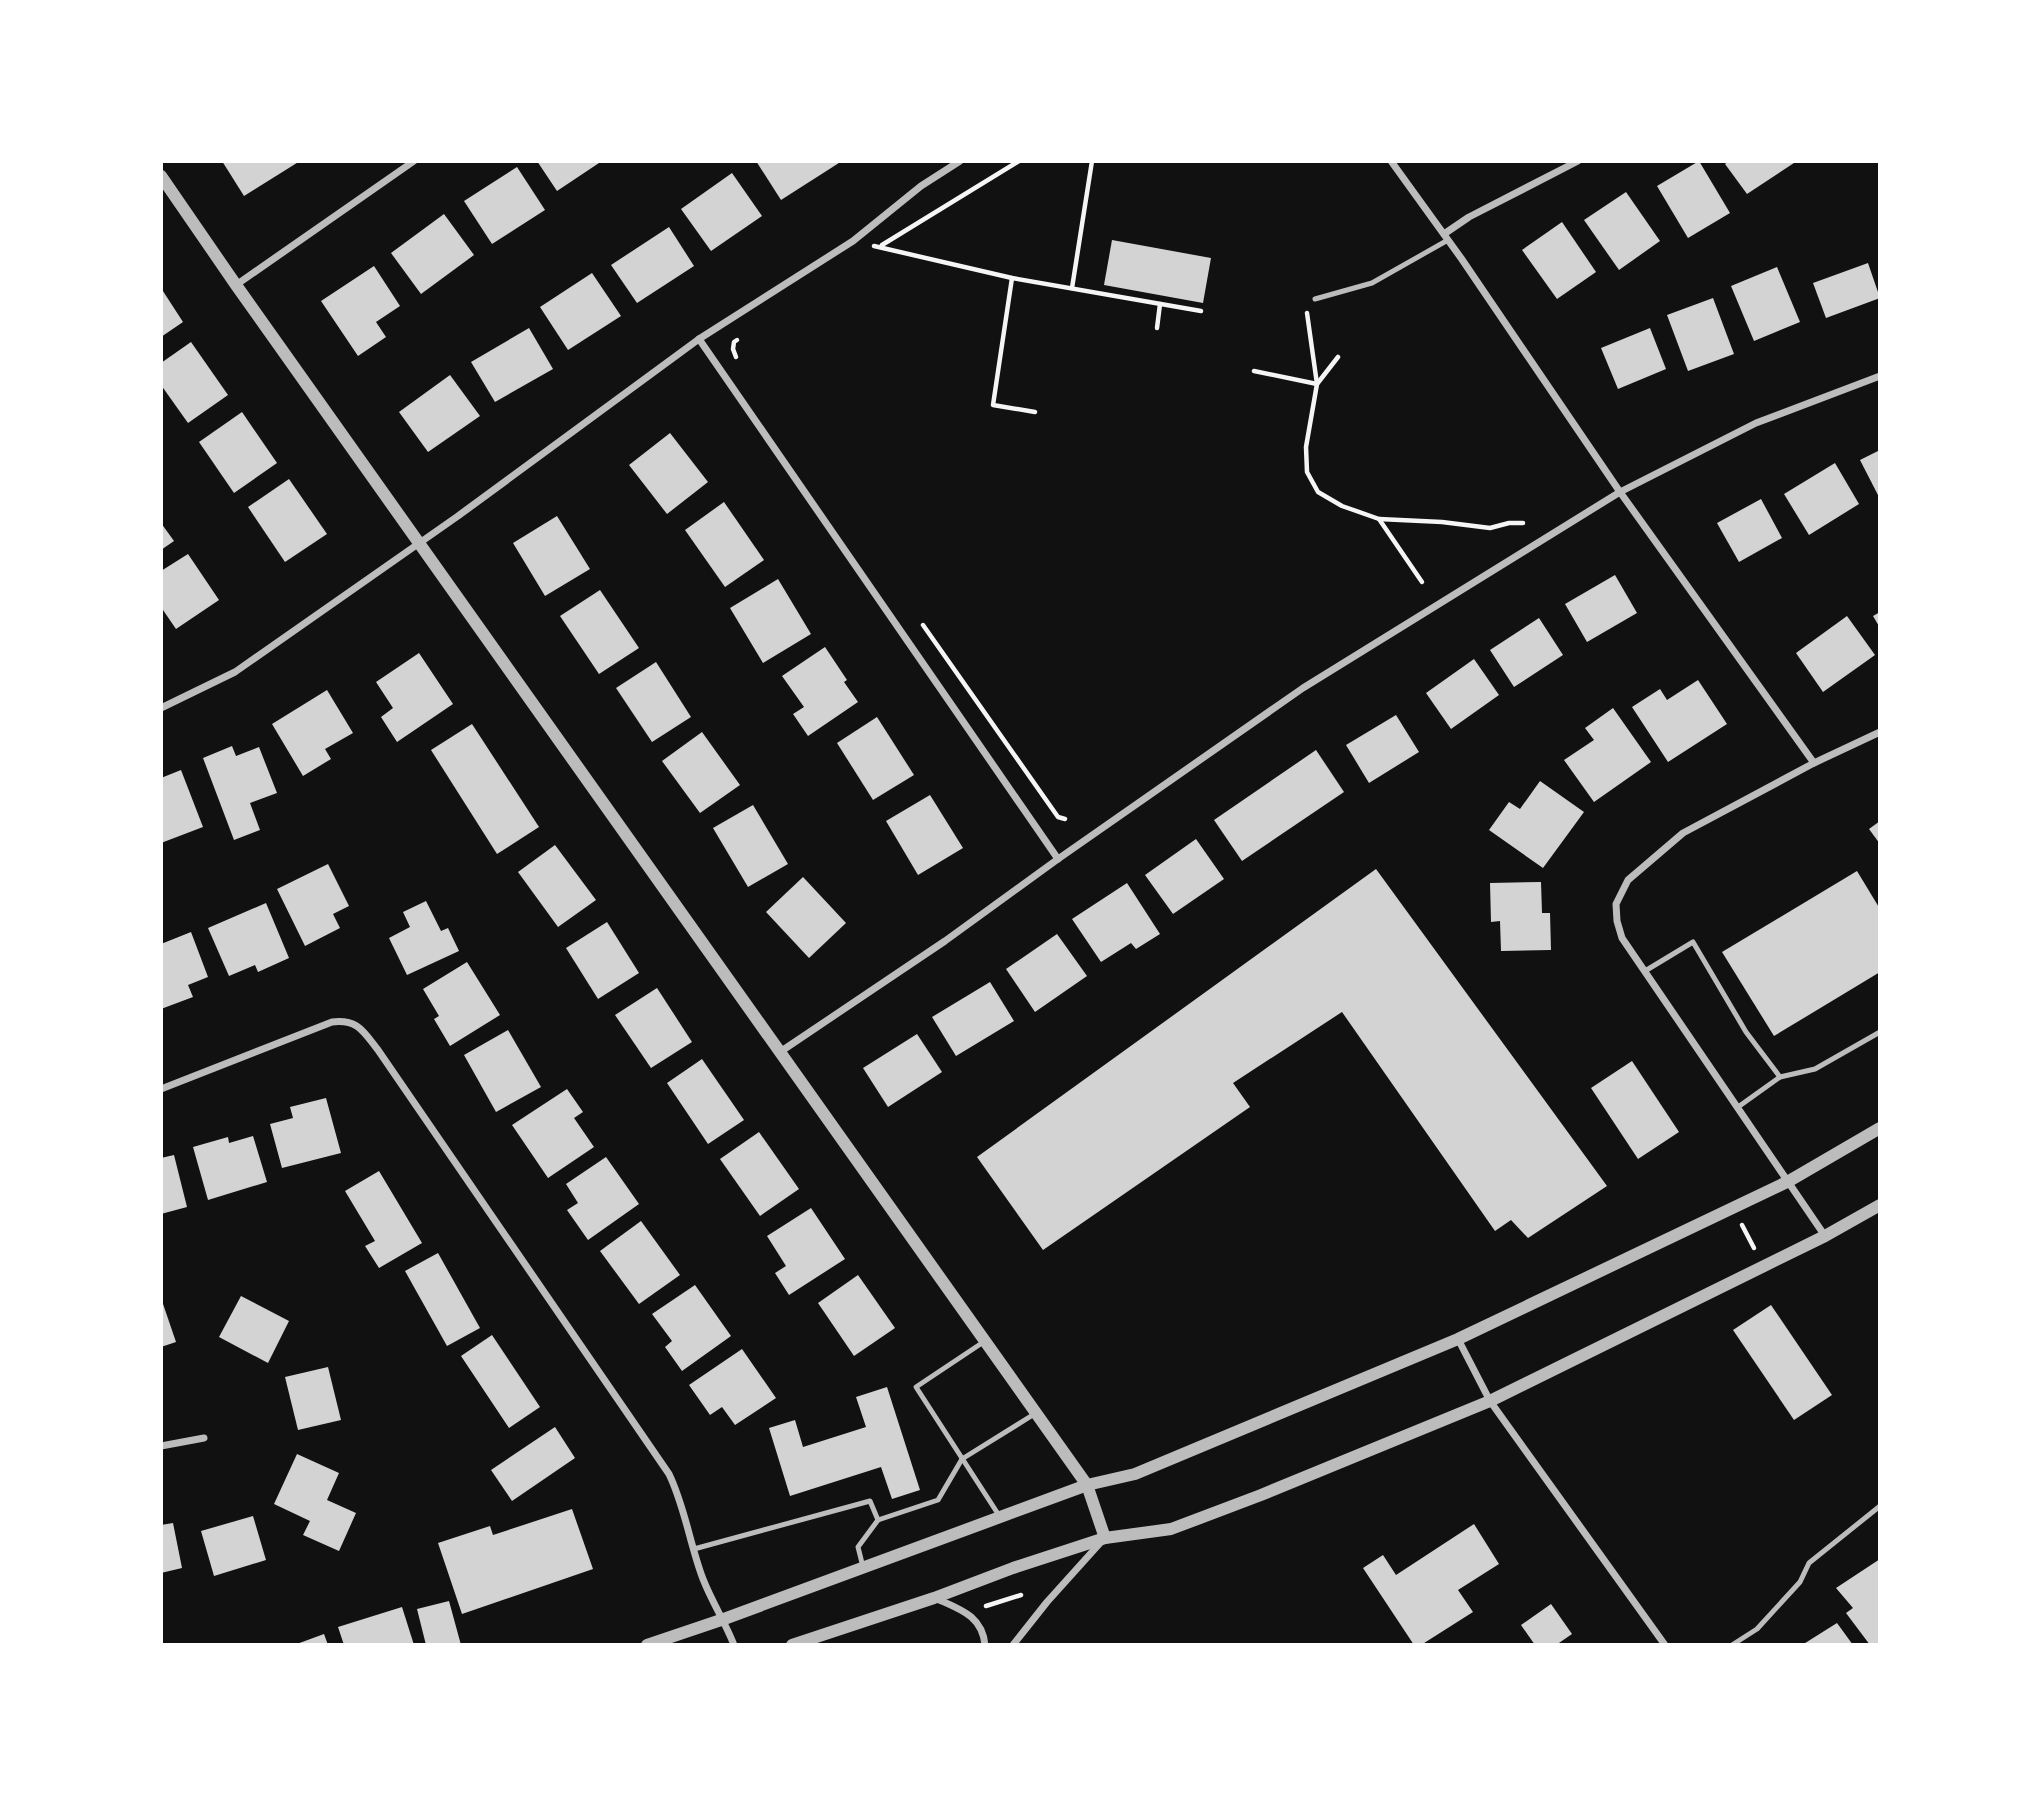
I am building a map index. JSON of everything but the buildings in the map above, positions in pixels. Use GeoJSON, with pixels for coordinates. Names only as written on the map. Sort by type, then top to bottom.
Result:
{"type":"FeatureCollection","features":[{"type":"Feature","properties":{"kind":"street"},"geometry":{"type":"LineString","coordinates":[[236,285],[414,161]]}},
{"type":"Feature","properties":{"kind":"street"},"geometry":{"type":"LineString","coordinates":[[161,708],[235,672],[419,544],[699,339],[853,241],[921,186],[960,161]]}},
{"type":"Feature","properties":{"kind":"street"},"geometry":{"type":"LineString","coordinates":[[1391,161],[1620,492],[1814,763]]}},
{"type":"Feature","properties":{"kind":"street"},"geometry":{"type":"LineString","coordinates":[[1446,237],[1469,217],[1578,161]]}},
{"type":"Feature","properties":{"kind":"street"},"geometry":{"type":"LineString","coordinates":[[161,176],[1087,1485],[1105,1538]]}},
{"type":"Feature","properties":{"kind":"street"},"geometry":{"type":"LineString","coordinates":[[699,339],[1058,859]]}},
{"type":"Feature","properties":{"kind":"street"},"geometry":{"type":"LineString","coordinates":[[780,1052],[945,941],[1303,688],[1620,492],[1756,423],[1880,376]]}},
{"type":"Feature","properties":{"kind":"street"},"geometry":{"type":"LineString","coordinates":[[1825,1237],[1622,938],[1616,904],[1628,880],[1683,833],[1814,763],[1880,732]]}},
{"type":"Feature","properties":{"kind":"street"},"geometry":{"type":"LineString","coordinates":[[161,1089],[332,1022],[344,1020],[361,1028],[669,1474],[704,1580],[734,1645]]}},
{"type":"Feature","properties":{"kind":"street"},"geometry":{"type":"LineString","coordinates":[[647,1645],[1087,1485],[1135,1474],[1458,1339],[1789,1181],[1880,1128]]}},
{"type":"Feature","properties":{"kind":"street"},"geometry":{"type":"LineString","coordinates":[[792,1645],[1105,1538],[1171,1529],[1261,1496],[1490,1401],[1825,1237],[1880,1205]]}},
{"type":"Feature","properties":{"kind":"street"},"geometry":{"type":"LineString","coordinates":[[1458,1339],[1490,1401],[1665,1645]]}},
{"type":"Feature","properties":{"kind":"street"},"geometry":{"type":"LineString","coordinates":[[161,1446],[204,1438]]}},
{"type":"Feature","properties":{"kind":"street"},"geometry":{"type":"LineString","coordinates":[[1013,1645],[1105,1538]]}},
{"type":"Feature","properties":{"kind":"street"},"geometry":{"type":"LineString","coordinates":[[934,1598],[969,1615],[984,1631],[985,1645]]}},
{"type":"Feature","properties":{"kind":"lane"},"geometry":{"type":"LineString","coordinates":[[1315,299],[1372,283],[1446,237]]}},
{"type":"Feature","properties":{"kind":"lane"},"geometry":{"type":"LineString","coordinates":[[1645,971],[1693,942],[1746,1032],[1780,1077]]}},
{"type":"Feature","properties":{"kind":"lane"},"geometry":{"type":"LineString","coordinates":[[1738,1107],[1780,1077],[1815,1069],[1880,1032]]}},
{"type":"Feature","properties":{"kind":"lane"},"geometry":{"type":"LineString","coordinates":[[985,1342],[916,1387],[1000,1517]]}},
{"type":"Feature","properties":{"kind":"lane"},"geometry":{"type":"LineString","coordinates":[[863,1568],[858,1547],[878,1520],[938,1500],[962,1459],[1036,1413]]}},
{"type":"Feature","properties":{"kind":"lane"},"geometry":{"type":"LineString","coordinates":[[694,1549],[870,1501],[878,1520]]}},
{"type":"Feature","properties":{"kind":"lane"},"geometry":{"type":"LineString","coordinates":[[1732,1645],[1757,1629],[1800,1582],[1809,1563],[1880,1506]]}},
{"type":"Feature","properties":{"kind":"path"},"geometry":{"type":"LineString","coordinates":[[1072,288],[1092,161]]}},
{"type":"Feature","properties":{"kind":"path"},"geometry":{"type":"LineString","coordinates":[[853,241],[1012,278],[1201,311]]}},
{"type":"Feature","properties":{"kind":"path"},"geometry":{"type":"LineString","coordinates":[[1012,278],[993,405],[1035,412]]}},
{"type":"Feature","properties":{"kind":"path"},"geometry":{"type":"LineString","coordinates":[[1157,328],[1160,304]]}},
{"type":"Feature","properties":{"kind":"path"},"geometry":{"type":"LineString","coordinates":[[1307,310],[1317,384],[1306,447],[1307,472],[1318,492],[1342,506],[1379,519],[1443,522],[1490,528],[1523,523]]}},
{"type":"Feature","properties":{"kind":"path"},"geometry":{"type":"LineString","coordinates":[[1317,384],[1338,358]]}},
{"type":"Feature","properties":{"kind":"path"},"geometry":{"type":"LineString","coordinates":[[1254,371],[1317,384]]}},
{"type":"Feature","properties":{"kind":"path"},"geometry":{"type":"LineString","coordinates":[[1379,519],[1422,582]]}},
{"type":"Feature","properties":{"kind":"path"},"geometry":{"type":"LineString","coordinates":[[1742,1224],[1754,1249]]}},
{"type":"Feature","properties":{"kind":"path"},"geometry":{"type":"LineString","coordinates":[[982,1607],[1021,1595]]}}]}
